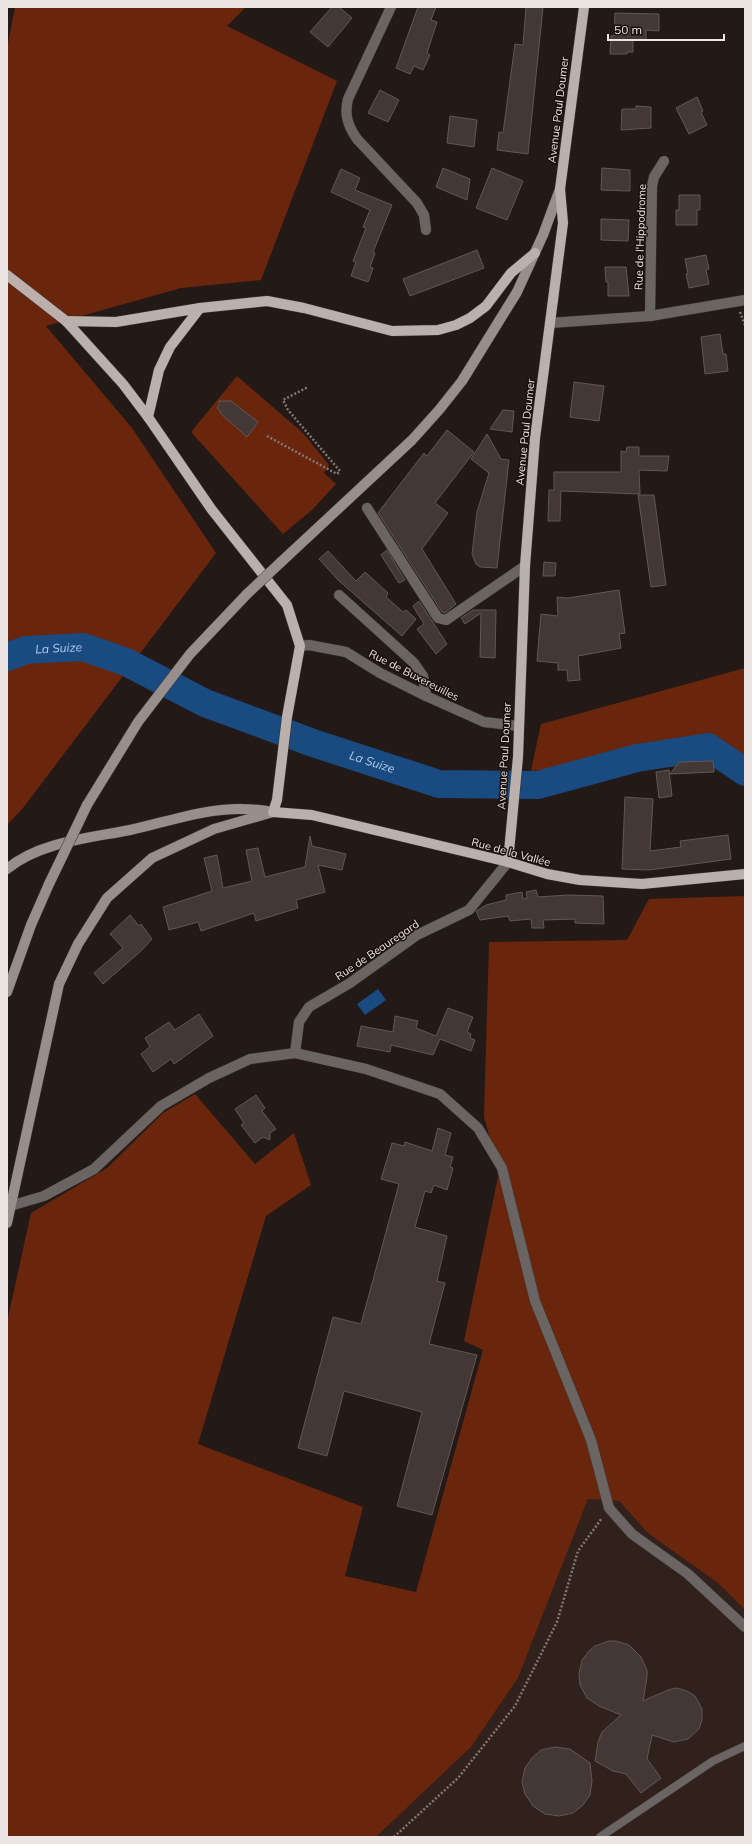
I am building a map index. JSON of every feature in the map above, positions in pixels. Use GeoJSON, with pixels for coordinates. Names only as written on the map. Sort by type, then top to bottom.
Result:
{"type":"FeatureCollection","features":[{"type":"Feature","properties":{"kind":"main road","name":"Avenue Paul Doumer"},"geometry":{"type":"LineString","coordinates":[[508,862],[518,758],[525,566],[535,438],[563,223],[560,189],[584,7]]}},
{"type":"Feature","properties":{"kind":"main road"},"geometry":{"type":"LineString","coordinates":[[7,992],[31,925],[87,805],[138,722],[172,677],[209,634],[247,594],[412,440],[439,410],[462,381],[509,305],[536,252],[560,189]]}},
{"type":"Feature","properties":{"kind":"main road"},"geometry":{"type":"LineString","coordinates":[[66,321],[116,322],[200,308],[267,301],[304,308],[392,330],[438,330],[456,325],[470,318],[486,306],[511,273],[536,252]]}},
{"type":"Feature","properties":{"kind":"main road"},"geometry":{"type":"LineString","coordinates":[[7,276],[66,321],[124,384],[212,510],[287,605],[300,646],[287,717],[277,800],[273,812]]}},
{"type":"Feature","properties":{"kind":"main road"},"geometry":{"type":"LineString","coordinates":[[148,417],[159,370],[170,347],[200,308]]}},
{"type":"Feature","properties":{"kind":"main road"},"geometry":{"type":"LineString","coordinates":[[7,869],[16,862],[32,854],[90,836],[128,830],[204,813],[242,809],[273,812]]}},
{"type":"Feature","properties":{"kind":"main road"},"geometry":{"type":"LineString","coordinates":[[7,1223],[60,984],[78,944],[107,898],[152,858],[214,829],[273,812]]}},
{"type":"Feature","properties":{"kind":"main road","name":"Rue de la Vallée"},"geometry":{"type":"LineString","coordinates":[[273,812],[312,815],[508,862],[547,874],[580,880],[642,884],[745,874]]}},
{"type":"Feature","properties":{"kind":"street"},"geometry":{"type":"LineString","coordinates":[[391,7],[348,99],[346,116],[350,129],[357,139],[417,203],[424,215],[426,230]]}},
{"type":"Feature","properties":{"kind":"street","name":"Rue de l'Hippodrome"},"geometry":{"type":"LineString","coordinates":[[650,316],[652,186],[654,177],[664,161]]}},
{"type":"Feature","properties":{"kind":"street"},"geometry":{"type":"LineString","coordinates":[[550,323],[650,316],[745,300]]}},
{"type":"Feature","properties":{"kind":"street"},"geometry":{"type":"LineString","coordinates":[[367,508],[438,618],[446,620],[525,566]]}},
{"type":"Feature","properties":{"kind":"street"},"geometry":{"type":"LineString","coordinates":[[339,596],[414,663],[423,676],[426,696]]}},
{"type":"Feature","properties":{"kind":"street","name":"Rue de Buxereuilles"},"geometry":{"type":"LineString","coordinates":[[300,646],[309,645],[346,652],[380,673],[426,696],[484,722],[518,726]]}},
{"type":"Feature","properties":{"kind":"street","name":"Rue de Beauregard"},"geometry":{"type":"LineString","coordinates":[[295,1053],[299,1022],[309,1007],[350,983],[417,935],[469,910],[508,862]]}},
{"type":"Feature","properties":{"kind":"street"},"geometry":{"type":"LineString","coordinates":[[10,1206],[44,1196],[94,1169],[162,1106],[209,1078],[250,1059],[295,1053],[366,1069],[440,1094],[478,1128],[502,1168],[535,1301],[591,1440],[609,1508],[632,1534],[688,1574],[745,1627]]}},
{"type":"Feature","properties":{"kind":"lane"},"geometry":{"type":"LineString","coordinates":[[600,1837],[712,1761],[745,1746]]}},
{"type":"Feature","properties":{"kind":"path"},"geometry":{"type":"LineString","coordinates":[[267,436],[337,474],[340,471],[288,410],[283,400],[308,387]]}},
{"type":"Feature","properties":{"kind":"path"},"geometry":{"type":"LineString","coordinates":[[394,1837],[458,1778],[515,1706],[557,1622],[578,1551],[609,1508]]}},
{"type":"Feature","properties":{"kind":"shaded area"},"geometry":{"type":"Polygon","coordinates":[[[15,7],[246,7],[227,26],[337,81],[261,280],[181,288],[46,326],[132,428],[216,553],[23,808],[7,825],[7,49],[15,7]]]}},
{"type":"Feature","properties":{"kind":"shaded area"},"geometry":{"type":"Polygon","coordinates":[[[237,376],[304,434],[329,465],[324,473],[336,484],[312,510],[283,534],[191,432],[237,376]]]}},
{"type":"Feature","properties":{"kind":"shaded area"},"geometry":{"type":"Polygon","coordinates":[[[745,668],[745,756],[730,747],[531,771],[541,724],[745,668]]]}},
{"type":"Feature","properties":{"kind":"shaded area"},"geometry":{"type":"Polygon","coordinates":[[[745,896],[745,1610],[718,1583],[649,1534],[619,1501],[588,1499],[518,1678],[471,1747],[376,1837],[7,1837],[7,1322],[31,1213],[107,1168],[163,1113],[195,1094],[255,1164],[294,1133],[311,1185],[266,1216],[198,1444],[363,1507],[345,1576],[416,1592],[483,1350],[464,1341],[499,1172],[484,1117],[489,942],[627,940],[649,899],[745,896]]]}},
{"type":"Feature","properties":{"kind":"shaded area"},"geometry":{"type":"Polygon","coordinates":[[[588,1499],[619,1501],[649,1534],[718,1583],[745,1610],[745,1837],[376,1837],[471,1747],[518,1678],[588,1499]]]}},
{"type":"Feature","properties":{"kind":"water"},"geometry":{"type":"Polygon","coordinates":[[[378,989],[386,1000],[365,1015],[357,1004],[378,989]]]}},
{"type":"Feature","properties":{"kind":"building"},"geometry":{"type":"Polygon","coordinates":[[[332,7],[339,7],[352,18],[328,47],[310,32],[332,7]]]}},
{"type":"Feature","properties":{"kind":"building"},"geometry":{"type":"Polygon","coordinates":[[[418,7],[436,7],[431,20],[437,22],[427,53],[430,55],[423,70],[414,66],[410,74],[396,68],[418,7]]]}},
{"type":"Feature","properties":{"kind":"building"},"geometry":{"type":"Polygon","coordinates":[[[526,7],[543,7],[528,154],[497,150],[499,132],[503,133],[515,44],[523,45],[526,7]]]}},
{"type":"Feature","properties":{"kind":"building"},"geometry":{"type":"Polygon","coordinates":[[[615,13],[659,14],[659,31],[646,30],[646,40],[633,40],[633,52],[627,52],[627,54],[610,54],[611,36],[614,36],[615,13]]]}},
{"type":"Feature","properties":{"kind":"building"},"geometry":{"type":"Polygon","coordinates":[[[380,90],[399,100],[388,122],[368,113],[380,90]]]}},
{"type":"Feature","properties":{"kind":"building"},"geometry":{"type":"Polygon","coordinates":[[[697,97],[703,111],[701,112],[707,125],[689,134],[676,108],[697,97]]]}},
{"type":"Feature","properties":{"kind":"building"},"geometry":{"type":"Polygon","coordinates":[[[636,106],[651,107],[651,128],[621,130],[622,109],[636,109],[636,106]]]}},
{"type":"Feature","properties":{"kind":"building"},"geometry":{"type":"Polygon","coordinates":[[[450,116],[477,120],[474,147],[447,143],[450,116]]]}},
{"type":"Feature","properties":{"kind":"building"},"geometry":{"type":"Polygon","coordinates":[[[443,168],[470,179],[467,200],[436,187],[443,168]]]}},
{"type":"Feature","properties":{"kind":"building"},"geometry":{"type":"Polygon","coordinates":[[[492,168],[523,181],[507,220],[476,208],[492,168]]]}},
{"type":"Feature","properties":{"kind":"building"},"geometry":{"type":"Polygon","coordinates":[[[602,168],[630,170],[630,191],[601,190],[602,168]]]}},
{"type":"Feature","properties":{"kind":"building"},"geometry":{"type":"Polygon","coordinates":[[[341,169],[360,178],[355,190],[392,205],[373,252],[375,253],[370,267],[373,268],[368,282],[351,276],[356,262],[353,261],[366,228],[363,227],[370,210],[331,192],[341,169]]]}},
{"type":"Feature","properties":{"kind":"building"},"geometry":{"type":"Polygon","coordinates":[[[679,195],[700,195],[700,210],[697,210],[697,225],[676,225],[676,210],[679,210],[679,195]]]}},
{"type":"Feature","properties":{"kind":"building"},"geometry":{"type":"Polygon","coordinates":[[[601,219],[629,220],[628,241],[601,240],[601,219]]]}},
{"type":"Feature","properties":{"kind":"building"},"geometry":{"type":"Polygon","coordinates":[[[477,250],[484,268],[410,296],[403,279],[477,250]]]}},
{"type":"Feature","properties":{"kind":"building"},"geometry":{"type":"Polygon","coordinates":[[[706,255],[709,269],[706,270],[709,284],[689,288],[685,259],[706,255]]]}},
{"type":"Feature","properties":{"kind":"building"},"geometry":{"type":"Polygon","coordinates":[[[605,267],[626,267],[629,296],[608,296],[608,282],[606,282],[605,267]]]}},
{"type":"Feature","properties":{"kind":"building"},"geometry":{"type":"Polygon","coordinates":[[[720,334],[723,354],[726,354],[728,371],[705,374],[701,337],[720,334]]]}},
{"type":"Feature","properties":{"kind":"building"},"geometry":{"type":"Polygon","coordinates":[[[574,382],[604,386],[599,421],[570,417],[574,382]]]}},
{"type":"Feature","properties":{"kind":"building"},"geometry":{"type":"Polygon","coordinates":[[[219,401],[231,401],[258,422],[247,437],[220,413],[221,412],[217,408],[219,401]]]}},
{"type":"Feature","properties":{"kind":"building"},"geometry":{"type":"Polygon","coordinates":[[[503,410],[514,411],[512,432],[490,429],[503,410]]]}},
{"type":"Feature","properties":{"kind":"building"},"geometry":{"type":"Polygon","coordinates":[[[447,430],[474,452],[435,503],[448,513],[422,549],[456,604],[445,613],[442,612],[378,513],[424,453],[427,456],[447,430]]]}},
{"type":"Feature","properties":{"kind":"building"},"geometry":{"type":"Polygon","coordinates":[[[487,434],[501,459],[509,460],[497,568],[480,567],[476,564],[472,554],[477,512],[489,473],[471,459],[487,434]]]}},
{"type":"Feature","properties":{"kind":"building"},"geometry":{"type":"Polygon","coordinates":[[[627,447],[639,447],[639,456],[669,456],[667,471],[639,470],[640,494],[561,491],[560,521],[548,521],[549,490],[554,490],[554,472],[621,472],[621,451],[626,452],[627,447]]]}},
{"type":"Feature","properties":{"kind":"building"},"geometry":{"type":"Polygon","coordinates":[[[638,495],[654,495],[666,585],[651,587],[638,495]]]}},
{"type":"Feature","properties":{"kind":"building"},"geometry":{"type":"Polygon","coordinates":[[[387,550],[405,580],[399,583],[381,555],[387,550]]]}},
{"type":"Feature","properties":{"kind":"building"},"geometry":{"type":"Polygon","coordinates":[[[328,551],[356,581],[365,572],[388,593],[386,597],[403,612],[406,610],[416,619],[402,636],[338,580],[319,559],[328,551]]]}},
{"type":"Feature","properties":{"kind":"building"},"geometry":{"type":"Polygon","coordinates":[[[544,562],[556,563],[555,576],[543,576],[544,562]]]}},
{"type":"Feature","properties":{"kind":"building"},"geometry":{"type":"Polygon","coordinates":[[[619,590],[625,633],[619,634],[621,648],[578,656],[580,680],[568,681],[567,670],[558,670],[558,663],[537,661],[541,614],[558,616],[557,597],[568,598],[619,590]]]}},
{"type":"Feature","properties":{"kind":"building"},"geometry":{"type":"Polygon","coordinates":[[[419,601],[447,644],[436,654],[417,629],[424,624],[413,606],[419,601]]]}},
{"type":"Feature","properties":{"kind":"building"},"geometry":{"type":"Polygon","coordinates":[[[473,610],[496,610],[495,658],[480,657],[481,613],[465,624],[461,618],[473,610]]]}},
{"type":"Feature","properties":{"kind":"building"},"geometry":{"type":"Polygon","coordinates":[[[713,761],[714,772],[670,774],[679,762],[713,761]]]}},
{"type":"Feature","properties":{"kind":"building"},"geometry":{"type":"Polygon","coordinates":[[[669,770],[672,796],[659,798],[656,772],[669,770]]]}},
{"type":"Feature","properties":{"kind":"building"},"geometry":{"type":"Polygon","coordinates":[[[625,797],[653,799],[650,851],[681,847],[680,841],[728,835],[731,859],[649,870],[622,869],[625,797]]]}},
{"type":"Feature","properties":{"kind":"building"},"geometry":{"type":"Polygon","coordinates":[[[310,836],[312,846],[346,854],[342,870],[318,865],[325,892],[296,900],[298,908],[256,921],[254,913],[201,931],[198,922],[169,930],[163,907],[212,891],[204,858],[217,855],[223,888],[252,881],[246,850],[258,848],[265,877],[305,867],[310,836]]]}},
{"type":"Feature","properties":{"kind":"building"},"geometry":{"type":"Polygon","coordinates":[[[536,890],[538,897],[568,895],[603,896],[604,924],[575,923],[575,919],[543,920],[544,928],[532,928],[531,919],[510,921],[508,916],[480,920],[476,911],[486,905],[506,900],[506,895],[522,892],[523,899],[527,898],[526,892],[536,890]]]}},
{"type":"Feature","properties":{"kind":"building"},"geometry":{"type":"Polygon","coordinates":[[[130,915],[139,926],[141,924],[152,939],[141,951],[103,984],[94,973],[123,948],[110,934],[130,915]]]}},
{"type":"Feature","properties":{"kind":"building"},"geometry":{"type":"Polygon","coordinates":[[[448,1008],[473,1017],[467,1032],[471,1034],[470,1038],[475,1040],[471,1051],[440,1039],[433,1055],[391,1045],[390,1052],[357,1046],[361,1026],[393,1032],[395,1016],[418,1021],[416,1028],[436,1036],[448,1008]]]}},
{"type":"Feature","properties":{"kind":"building"},"geometry":{"type":"Polygon","coordinates":[[[199,1014],[213,1036],[174,1064],[171,1059],[153,1072],[141,1054],[150,1047],[145,1038],[169,1022],[175,1030],[199,1014]]]}},
{"type":"Feature","properties":{"kind":"building"},"geometry":{"type":"Polygon","coordinates":[[[256,1095],[265,1108],[262,1111],[276,1129],[270,1133],[270,1140],[263,1137],[255,1143],[241,1125],[244,1123],[235,1109],[256,1095]]]}},
{"type":"Feature","properties":{"kind":"building"},"geometry":{"type":"Polygon","coordinates":[[[438,1128],[451,1133],[445,1155],[453,1157],[450,1167],[453,1168],[447,1190],[434,1185],[431,1193],[425,1191],[415,1227],[447,1236],[437,1281],[445,1283],[429,1344],[477,1355],[432,1515],[397,1506],[422,1412],[344,1391],[327,1456],[298,1448],[333,1317],[361,1324],[399,1184],[381,1179],[392,1143],[404,1146],[405,1142],[432,1151],[438,1128]]]}},
{"type":"Feature","properties":{"kind":"building"},"geometry":{"type":"Polygon","coordinates":[[[609,1641],[616,1641],[629,1645],[641,1657],[647,1670],[643,1701],[668,1690],[677,1688],[687,1691],[695,1696],[702,1709],[702,1720],[699,1729],[688,1739],[674,1742],[652,1735],[647,1759],[661,1778],[641,1793],[626,1774],[613,1771],[595,1761],[598,1742],[602,1732],[621,1715],[599,1706],[587,1698],[580,1685],[579,1674],[582,1660],[589,1651],[595,1646],[609,1641]]]}},
{"type":"Feature","properties":{"kind":"building"},"geometry":{"type":"Polygon","coordinates":[[[555,1747],[570,1749],[590,1763],[592,1781],[590,1795],[583,1805],[573,1813],[559,1816],[545,1814],[533,1806],[525,1794],[522,1782],[525,1768],[532,1758],[541,1750],[555,1747]]]}},
{"type":"Feature","properties":{"kind":"waterway","name":"La Suize"},"geometry":{"type":"LineString","coordinates":[[7,657],[26,650],[83,647],[126,662],[205,703],[313,743],[439,784],[538,785],[637,758],[708,747],[745,772]]}}]}
